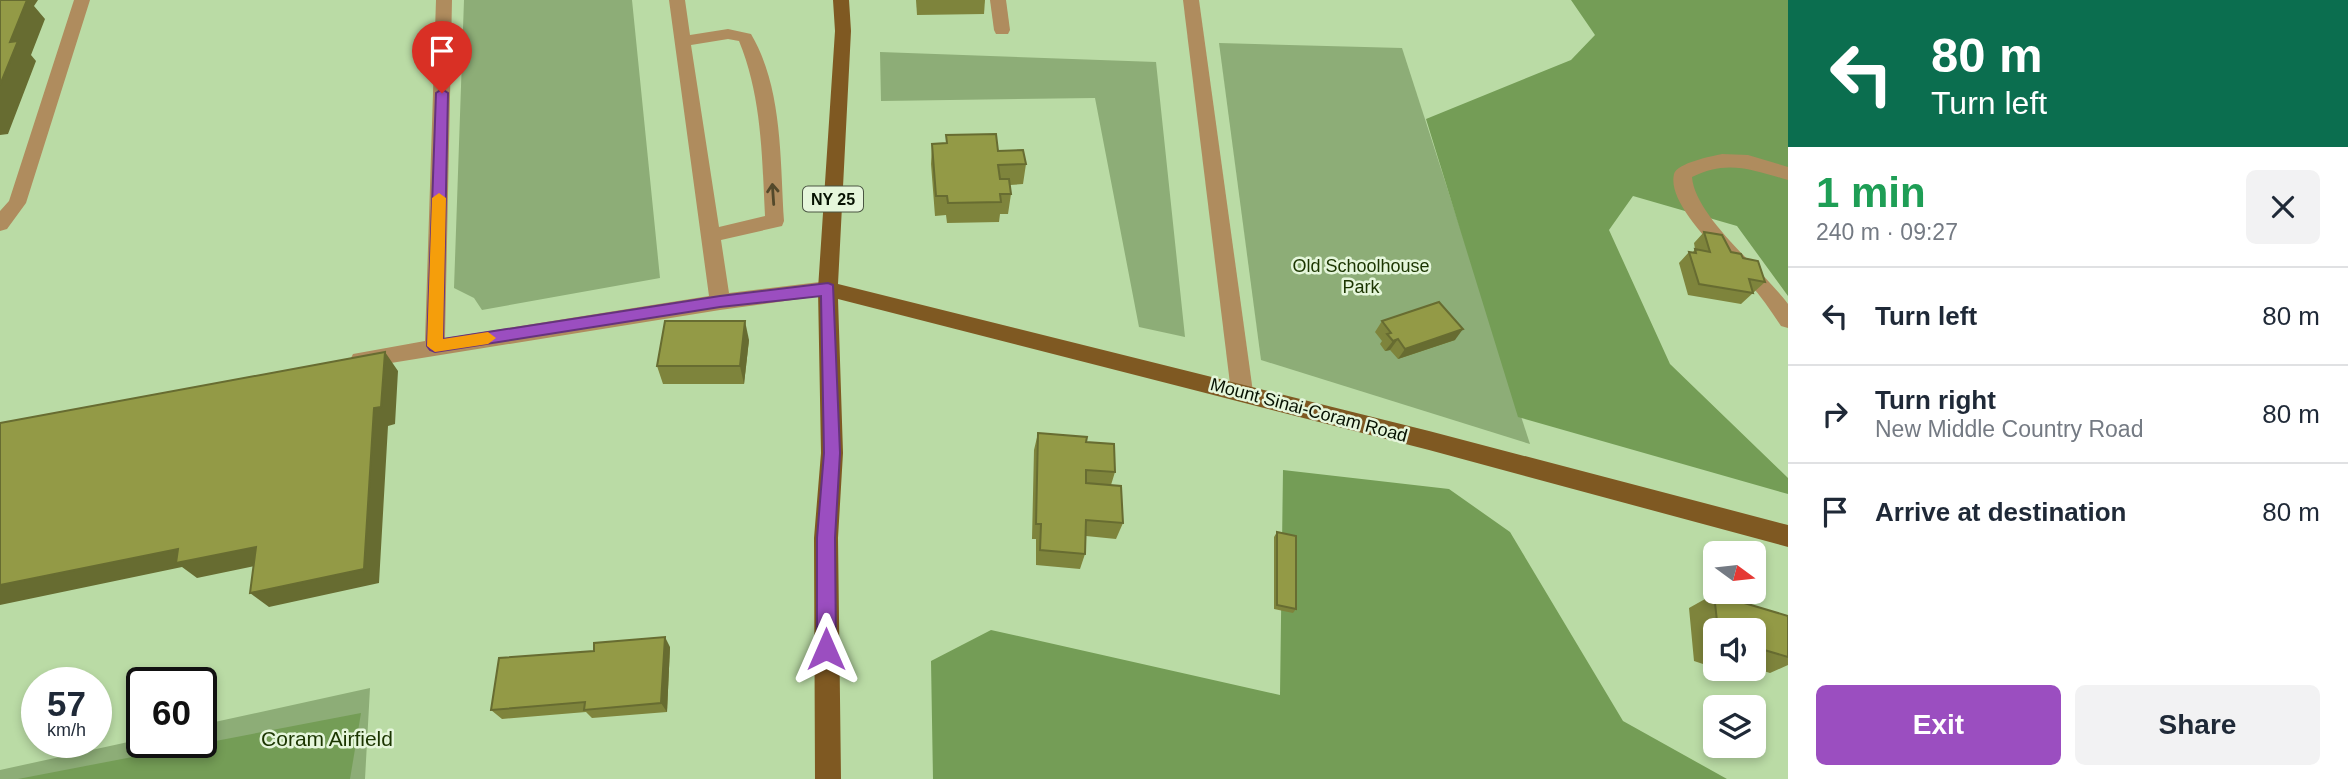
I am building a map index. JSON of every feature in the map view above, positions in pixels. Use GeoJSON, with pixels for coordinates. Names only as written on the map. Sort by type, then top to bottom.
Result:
{"type":"FeatureCollection","features":[{"type":"Feature","properties":{"kind":"main road","name":"NY 25"},"geometry":{"type":"LineString","coordinates":[[828,779],[826,538],[832,453],[828,289],[843,31],[841,0]]}},
{"type":"Feature","properties":{"kind":"main road","name":"Mount Sinai-Coram Road"},"geometry":{"type":"LineString","coordinates":[[828,289],[1620,489],[1788,536]]}},
{"type":"Feature","properties":{"kind":"street"},"geometry":{"type":"LineString","coordinates":[[0,224],[17,203],[82,0]]}},
{"type":"Feature","properties":{"kind":"street"},"geometry":{"type":"LineString","coordinates":[[435,346],[444,0]]}},
{"type":"Feature","properties":{"kind":"street"},"geometry":{"type":"LineString","coordinates":[[677,0],[720,302]]}},
{"type":"Feature","properties":{"kind":"street"},"geometry":{"type":"LineString","coordinates":[[998,0],[1002,30]]}},
{"type":"Feature","properties":{"kind":"street"},"geometry":{"type":"LineString","coordinates":[[1191,0],[1242,392]]}},
{"type":"Feature","properties":{"kind":"street"},"geometry":{"type":"LineString","coordinates":[[683,41],[728,34],[745,38],[754,55],[769,137],[775,221],[710,236]]}},
{"type":"Feature","properties":{"kind":"street"},"geometry":{"type":"LineString","coordinates":[[1788,174],[1727,158],[1698,165],[1683,174],[1682,182],[1686,195],[1700,216],[1759,281],[1788,320]]}},
{"type":"Feature","properties":{"kind":"street"},"geometry":{"type":"LineString","coordinates":[[340,363],[720,302],[828,289]]}},
{"type":"Feature","properties":{"kind":"green space"},"geometry":{"type":"Polygon","coordinates":[[[464,0],[632,0],[660,278],[482,310],[474,298],[454,288],[464,0]]]}},
{"type":"Feature","properties":{"kind":"green space"},"geometry":{"type":"Polygon","coordinates":[[[1571,0],[1788,0],[1788,296],[1737,226],[1633,196],[1609,230],[1670,364],[1788,478],[1788,494],[1518,417],[1426,119],[1571,60],[1595,35],[1571,0]]]}},
{"type":"Feature","properties":{"kind":"green space","name":"Old Schoolhouse Park"},"geometry":{"type":"Polygon","coordinates":[[[1219,43],[1402,48],[1530,444],[1261,360],[1219,43]]]}},
{"type":"Feature","properties":{"kind":"green space"},"geometry":{"type":"Polygon","coordinates":[[[880,52],[1156,62],[1185,337],[1139,327],[1095,98],[881,101],[880,52]]]}},
{"type":"Feature","properties":{"kind":"green space"},"geometry":{"type":"Polygon","coordinates":[[[1283,470],[1449,489],[1510,532],[1623,721],[1727,779],[933,779],[931,661],[991,630],[1280,695],[1283,470]]]}},
{"type":"Feature","properties":{"kind":"green space","name":"Coram Airfield"},"geometry":{"type":"Polygon","coordinates":[[[370,688],[365,779],[0,779],[0,770],[55,758],[112,758],[112,746],[126,742],[126,758],[217,758],[217,721],[370,688]]]}},
{"type":"Feature","properties":{"kind":"green space"},"geometry":{"type":"Polygon","coordinates":[[[361,713],[350,779],[18,779],[127,758],[217,758],[217,741],[361,713]]]}},
{"type":"Feature","properties":{"kind":"building"},"geometry":{"type":"Polygon","coordinates":[[[0,0],[27,0],[10,42],[18,41],[0,85],[0,0]]]}},
{"type":"Feature","properties":{"kind":"building"},"geometry":{"type":"Polygon","coordinates":[[[996,134],[998,151],[1023,150],[1026,164],[998,165],[1000,179],[1009,179],[1011,194],[1000,194],[1001,202],[948,203],[947,196],[936,196],[932,144],[947,143],[946,135],[996,134]]]}},
{"type":"Feature","properties":{"kind":"building"},"geometry":{"type":"Polygon","coordinates":[[[1704,232],[1722,235],[1731,252],[1758,261],[1765,282],[1749,279],[1753,293],[1699,284],[1689,252],[1696,253],[1695,249],[1710,252],[1704,232]]]}},
{"type":"Feature","properties":{"kind":"building"},"geometry":{"type":"Polygon","coordinates":[[[1439,302],[1463,329],[1405,349],[1398,339],[1393,341],[1387,334],[1391,333],[1382,321],[1439,302]]]}},
{"type":"Feature","properties":{"kind":"building"},"geometry":{"type":"Polygon","coordinates":[[[665,321],[745,321],[740,366],[657,366],[665,321]]]}},
{"type":"Feature","properties":{"kind":"building"},"geometry":{"type":"Polygon","coordinates":[[[385,352],[381,407],[374,408],[364,569],[250,593],[256,547],[176,563],[178,549],[0,585],[0,423],[385,352]]]}},
{"type":"Feature","properties":{"kind":"building"},"geometry":{"type":"Polygon","coordinates":[[[1038,433],[1087,437],[1086,442],[1114,444],[1115,472],[1086,470],[1086,483],[1121,486],[1123,523],[1086,520],[1085,554],[1040,550],[1041,524],[1036,524],[1038,433]]]}},
{"type":"Feature","properties":{"kind":"building"},"geometry":{"type":"Polygon","coordinates":[[[1277,532],[1296,536],[1296,609],[1277,605],[1277,532]]]}},
{"type":"Feature","properties":{"kind":"building"},"geometry":{"type":"Polygon","coordinates":[[[1715,604],[1748,604],[1788,616],[1788,657],[1766,651],[1766,618],[1717,618],[1715,604]]]}},
{"type":"Feature","properties":{"kind":"building"},"geometry":{"type":"Polygon","coordinates":[[[665,637],[661,703],[584,710],[585,702],[491,710],[499,658],[594,651],[594,643],[665,637]]]}},
{"type":"Feature","properties":{"kind":"slow traffic"},"geometry":{"type":"LineString","coordinates":[[439,198],[435,346],[488,338]]}},
{"type":"Feature","properties":{"kind":"route"},"geometry":{"type":"LineString","coordinates":[[442,93],[435,346],[720,302],[828,289],[832,453],[826,538],[826,649]]}}]}
